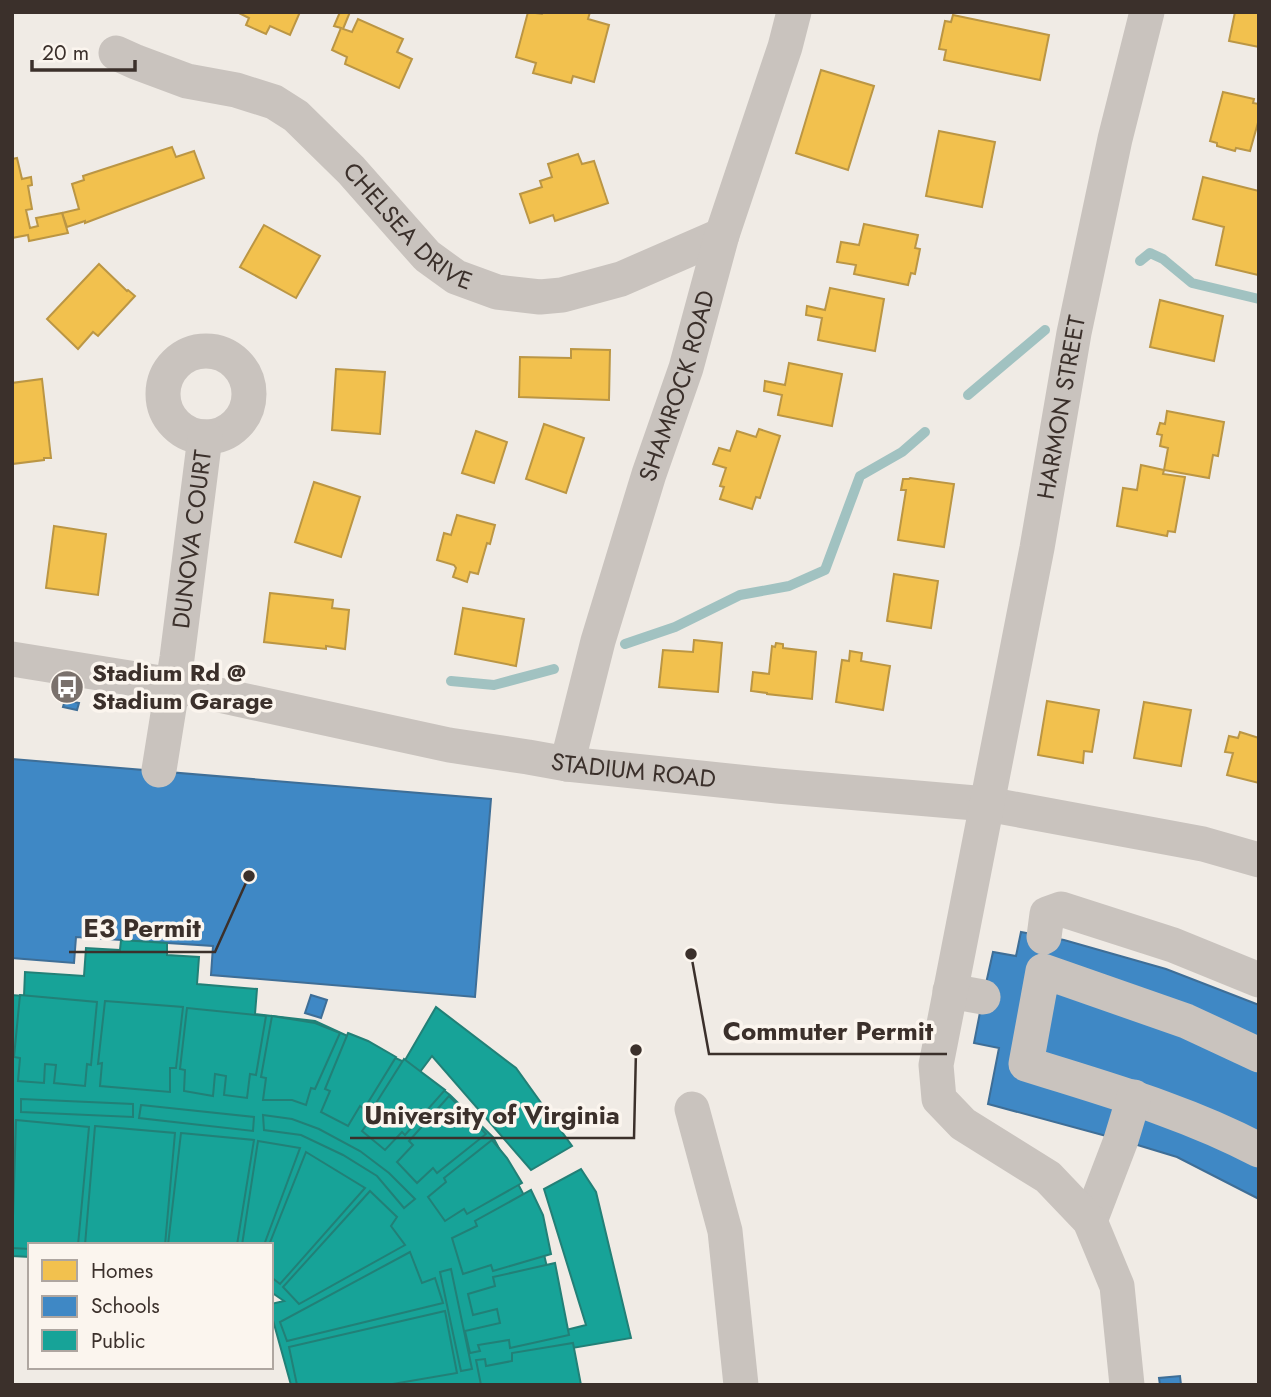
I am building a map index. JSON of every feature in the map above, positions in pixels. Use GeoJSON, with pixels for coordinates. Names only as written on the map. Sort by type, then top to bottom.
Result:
{"type":"FeatureCollection","features":[{"type":"Feature","properties":{"kind":"street","name":"SHAMROCK ROAD"},"geometry":{"type":"LineString","coordinates":[[567,764],[598,640],[649,474],[686,368],[722,235],[785,47],[794,12]]}},
{"type":"Feature","properties":{"kind":"street","name":"HARMON STREET"},"geometry":{"type":"LineString","coordinates":[[1090,1221],[1048,1177],[963,1124],[939,1099],[936,1065],[966,994],[987,804],[1037,548],[1074,333],[1115,139],[1147,12]]}},
{"type":"Feature","properties":{"kind":"street","name":"CHELSEA DRIVE"},"geometry":{"type":"LineString","coordinates":[[117,52],[187,81],[236,90],[285,108],[351,170],[427,256],[456,277],[497,292],[540,297],[562,295],[621,279],[722,235]]}},
{"type":"Feature","properties":{"kind":"street","name":"DUNOVA COURT"},"geometry":{"type":"LineString","coordinates":[[159,771],[173,685],[205,437]]}},
{"type":"Feature","properties":{"kind":"street","name":"STADIUM ROAD"},"geometry":{"type":"LineString","coordinates":[[12,659],[173,685],[449,745],[567,764],[987,804],[1203,844],[1259,860]]}},
{"type":"Feature","properties":{"kind":"street"},"geometry":{"type":"LineString","coordinates":[[1044,937],[1047,914],[1061,909],[1173,945],[1259,980]]}},
{"type":"Feature","properties":{"kind":"street"},"geometry":{"type":"LineString","coordinates":[[1259,1055],[1186,1021],[1043,971],[1026,1064],[1134,1097],[1224,1131],[1259,1150]]}},
{"type":"Feature","properties":{"kind":"street"},"geometry":{"type":"LineString","coordinates":[[1126,1385],[1117,1286],[1090,1221],[1121,1140],[1134,1097]]}},
{"type":"Feature","properties":{"kind":"street"},"geometry":{"type":"LineString","coordinates":[[692,1109],[726,1231],[741,1385]]}},
{"type":"Feature","properties":{"kind":"building: Homes"},"geometry":{"type":"Polygon","coordinates":[[[237,12],[300,12],[290,35],[270,26],[266,34],[246,25],[249,18],[237,12]]]}},
{"type":"Feature","properties":{"kind":"building: Homes"},"geometry":{"type":"Polygon","coordinates":[[[340,12],[350,12],[343,29],[352,32],[358,19],[403,39],[397,52],[412,59],[399,88],[345,64],[347,57],[332,50],[341,28],[334,26],[340,12]]]}},
{"type":"Feature","properties":{"kind":"building: Homes"},"geometry":{"type":"Polygon","coordinates":[[[528,12],[590,12],[588,19],[609,25],[594,82],[573,76],[571,83],[533,73],[536,63],[516,57],[528,12]]]}},
{"type":"Feature","properties":{"kind":"building: Homes"},"geometry":{"type":"Polygon","coordinates":[[[1235,12],[1259,12],[1259,47],[1229,41],[1235,12]]]}},
{"type":"Feature","properties":{"kind":"building: Homes"},"geometry":{"type":"Polygon","coordinates":[[[953,15],[1049,35],[1040,80],[944,60],[946,50],[939,49],[945,21],[951,22],[953,15]]]}},
{"type":"Feature","properties":{"kind":"building: Homes"},"geometry":{"type":"Polygon","coordinates":[[[821,70],[874,86],[848,170],[796,153],[821,70]]]}},
{"type":"Feature","properties":{"kind":"building: Homes"},"geometry":{"type":"Polygon","coordinates":[[[1223,92],[1254,99],[1253,103],[1259,104],[1259,119],[1250,151],[1236,148],[1235,151],[1210,141],[1223,92]]]}},
{"type":"Feature","properties":{"kind":"building: Homes"},"geometry":{"type":"Polygon","coordinates":[[[939,131],[995,142],[982,207],[926,196],[939,131]]]}},
{"type":"Feature","properties":{"kind":"building: Homes"},"geometry":{"type":"Polygon","coordinates":[[[172,147],[176,157],[194,151],[204,178],[85,223],[67,227],[62,213],[79,209],[72,184],[84,180],[83,176],[172,147]]]}},
{"type":"Feature","properties":{"kind":"building: Homes"},"geometry":{"type":"Polygon","coordinates":[[[578,154],[582,164],[594,161],[608,203],[555,221],[553,215],[530,223],[520,194],[542,187],[540,181],[552,177],[548,164],[578,154]]]}},
{"type":"Feature","properties":{"kind":"building: Homes"},"geometry":{"type":"Polygon","coordinates":[[[17,158],[22,179],[31,177],[32,185],[28,186],[32,209],[26,210],[30,228],[38,226],[36,218],[62,213],[68,233],[29,241],[28,235],[12,238],[12,159],[17,158]]]}},
{"type":"Feature","properties":{"kind":"building: Homes"},"geometry":{"type":"Polygon","coordinates":[[[1203,177],[1259,191],[1258,275],[1216,265],[1224,227],[1193,219],[1203,177]]]}},
{"type":"Feature","properties":{"kind":"building: Homes"},"geometry":{"type":"Polygon","coordinates":[[[864,224],[918,235],[915,248],[920,249],[915,274],[911,273],[908,285],[854,274],[856,265],[837,262],[841,242],[859,245],[864,224]]]}},
{"type":"Feature","properties":{"kind":"building: Homes"},"geometry":{"type":"Polygon","coordinates":[[[264,225],[320,256],[296,298],[240,267],[264,225]]]}},
{"type":"Feature","properties":{"kind":"building: Homes"},"geometry":{"type":"Polygon","coordinates":[[[99,264],[135,296],[98,336],[93,332],[78,349],[47,319],[99,264]]]}},
{"type":"Feature","properties":{"kind":"building: Homes"},"geometry":{"type":"Polygon","coordinates":[[[830,288],[884,299],[875,351],[818,340],[822,318],[806,315],[807,306],[825,310],[830,288]]]}},
{"type":"Feature","properties":{"kind":"building: Homes"},"geometry":{"type":"Polygon","coordinates":[[[1160,300],[1223,316],[1214,361],[1150,347],[1160,300]]]}},
{"type":"Feature","properties":{"kind":"building: Homes"},"geometry":{"type":"Polygon","coordinates":[[[571,349],[610,350],[609,400],[519,397],[520,357],[571,358],[571,349]]]}},
{"type":"Feature","properties":{"kind":"building: Homes"},"geometry":{"type":"Polygon","coordinates":[[[789,363],[842,374],[832,426],[778,415],[782,395],[764,391],[765,381],[785,385],[789,363]]]}},
{"type":"Feature","properties":{"kind":"building: Homes"},"geometry":{"type":"Polygon","coordinates":[[[336,369],[385,372],[380,434],[332,430],[336,369]]]}},
{"type":"Feature","properties":{"kind":"building: Homes"},"geometry":{"type":"Polygon","coordinates":[[[42,379],[51,458],[12,464],[12,383],[42,379]]]}},
{"type":"Feature","properties":{"kind":"building: Homes"},"geometry":{"type":"Polygon","coordinates":[[[1167,411],[1224,422],[1218,456],[1213,455],[1209,478],[1164,470],[1168,448],[1160,446],[1162,435],[1157,434],[1160,423],[1165,424],[1167,411]]]}},
{"type":"Feature","properties":{"kind":"building: Homes"},"geometry":{"type":"Polygon","coordinates":[[[544,424],[584,438],[566,493],[526,479],[544,424]]]}},
{"type":"Feature","properties":{"kind":"building: Homes"},"geometry":{"type":"Polygon","coordinates":[[[759,429],[780,436],[760,498],[756,497],[752,509],[720,499],[724,487],[720,486],[726,468],[713,464],[719,448],[730,451],[737,431],[756,437],[759,429]]]}},
{"type":"Feature","properties":{"kind":"building: Homes"},"geometry":{"type":"Polygon","coordinates":[[[476,431],[507,442],[494,483],[462,473],[476,431]]]}},
{"type":"Feature","properties":{"kind":"building: Homes"},"geometry":{"type":"Polygon","coordinates":[[[1141,465],[1164,470],[1163,474],[1185,477],[1175,532],[1168,531],[1167,536],[1117,526],[1123,488],[1137,490],[1141,465]]]}},
{"type":"Feature","properties":{"kind":"building: Homes"},"geometry":{"type":"Polygon","coordinates":[[[903,479],[954,484],[944,547],[898,540],[906,490],[901,490],[903,479]]]}},
{"type":"Feature","properties":{"kind":"building: Homes"},"geometry":{"type":"Polygon","coordinates":[[[314,482],[360,497],[341,557],[295,542],[314,482]]]}},
{"type":"Feature","properties":{"kind":"building: Homes"},"geometry":{"type":"Polygon","coordinates":[[[457,515],[495,525],[478,574],[470,572],[467,582],[453,577],[456,568],[454,565],[437,560],[444,533],[451,535],[457,515]]]}},
{"type":"Feature","properties":{"kind":"building: Homes"},"geometry":{"type":"Polygon","coordinates":[[[54,526],[106,534],[98,595],[46,588],[54,526]]]}},
{"type":"Feature","properties":{"kind":"building: Homes"},"geometry":{"type":"Polygon","coordinates":[[[894,574],[938,581],[931,628],[887,621],[894,574]]]}},
{"type":"Feature","properties":{"kind":"building: Homes"},"geometry":{"type":"Polygon","coordinates":[[[270,593],[333,600],[332,608],[349,610],[345,649],[264,642],[270,593]]]}},
{"type":"Feature","properties":{"kind":"building: Homes"},"geometry":{"type":"Polygon","coordinates":[[[463,608],[524,619],[516,666],[455,654],[463,608]]]}},
{"type":"Feature","properties":{"kind":"building: Homes"},"geometry":{"type":"Polygon","coordinates":[[[694,640],[722,643],[718,692],[659,687],[663,650],[693,652],[694,640]]]}},
{"type":"Feature","properties":{"kind":"building: Homes"},"geometry":{"type":"Polygon","coordinates":[[[776,643],[783,644],[783,648],[816,652],[812,699],[751,691],[753,672],[769,674],[772,646],[775,647],[776,643]]]}},
{"type":"Feature","properties":{"kind":"building: Homes"},"geometry":{"type":"Polygon","coordinates":[[[850,651],[862,653],[861,661],[890,666],[883,710],[836,702],[842,660],[849,661],[850,651]]]}},
{"type":"Feature","properties":{"kind":"building: Homes"},"geometry":{"type":"Polygon","coordinates":[[[1047,701],[1099,710],[1092,752],[1084,751],[1083,763],[1038,755],[1047,701]]]}},
{"type":"Feature","properties":{"kind":"building: Homes"},"geometry":{"type":"Polygon","coordinates":[[[1144,702],[1191,710],[1181,766],[1134,758],[1144,702]]]}},
{"type":"Feature","properties":{"kind":"building: Homes"},"geometry":{"type":"Polygon","coordinates":[[[1240,732],[1259,738],[1259,783],[1227,775],[1233,753],[1225,752],[1229,736],[1238,738],[1240,732]]]}},
{"type":"Feature","properties":{"kind":"building: Schools"},"geometry":{"type":"Polygon","coordinates":[[[65,700],[79,703],[77,710],[63,707],[65,700]]]}},
{"type":"Feature","properties":{"kind":"building: Schools"},"geometry":{"type":"Polygon","coordinates":[[[12,759],[491,799],[475,997],[211,975],[213,946],[76,937],[74,963],[12,958],[12,759]]]}},
{"type":"Feature","properties":{"kind":"building: Schools"},"geometry":{"type":"Polygon","coordinates":[[[1021,932],[1064,940],[1166,969],[1259,1005],[1259,1199],[1177,1157],[988,1104],[999,1048],[974,1043],[993,952],[1016,956],[1021,932]]]}},
{"type":"Feature","properties":{"kind":"building: Schools"},"geometry":{"type":"Polygon","coordinates":[[[311,995],[327,1000],[321,1018],[305,1013],[311,995]]]}},
{"type":"Feature","properties":{"kind":"building: Schools"},"geometry":{"type":"Polygon","coordinates":[[[1180,1376],[1181,1385],[1160,1385],[1159,1378],[1180,1376]]]}},
{"type":"Feature","properties":{"kind":"building: Public"},"geometry":{"type":"Polygon","coordinates":[[[121,940],[167,943],[167,955],[199,957],[197,984],[257,989],[255,1014],[315,1021],[404,1062],[436,1007],[516,1068],[572,1146],[531,1170],[432,1056],[420,1072],[450,1095],[493,1137],[535,1216],[562,1331],[586,1325],[544,1189],[581,1169],[596,1192],[631,1338],[566,1349],[569,1385],[291,1385],[273,1320],[273,1304],[284,1301],[273,1293],[273,1243],[28,1243],[28,1257],[12,1256],[12,995],[24,996],[25,972],[84,976],[86,948],[120,950],[121,940]]]}},
{"type":"Feature","properties":{"kind":"building: Public"},"geometry":{"type":"Polygon","coordinates":[[[20,995],[97,1002],[91,1065],[87,1064],[85,1086],[54,1083],[56,1065],[45,1064],[44,1083],[18,1081],[20,1058],[14,1057],[20,995]]]}},
{"type":"Feature","properties":{"kind":"building: Public"},"geometry":{"type":"Polygon","coordinates":[[[105,1001],[183,1007],[176,1068],[170,1068],[170,1092],[100,1086],[102,1063],[98,1064],[105,1001]]]}},
{"type":"Feature","properties":{"kind":"building: Public"},"geometry":{"type":"Polygon","coordinates":[[[187,1008],[266,1016],[256,1075],[250,1074],[247,1098],[224,1095],[226,1076],[215,1074],[213,1096],[184,1091],[185,1070],[180,1069],[187,1008]]]}},
{"type":"Feature","properties":{"kind":"building: Public"},"geometry":{"type":"Polygon","coordinates":[[[272,1016],[315,1023],[340,1033],[315,1089],[311,1088],[306,1105],[292,1100],[263,1100],[266,1078],[261,1077],[272,1016]]]}},
{"type":"Feature","properties":{"kind":"building: Public"},"geometry":{"type":"Polygon","coordinates":[[[348,1033],[396,1057],[364,1109],[360,1106],[348,1126],[321,1112],[330,1091],[325,1089],[348,1033]]]}},
{"type":"Feature","properties":{"kind":"building: Public"},"geometry":{"type":"Polygon","coordinates":[[[404,1059],[445,1090],[405,1135],[402,1132],[385,1150],[362,1131],[375,1113],[371,1111],[404,1059]]]}},
{"type":"Feature","properties":{"kind":"building: Public"},"geometry":{"type":"Polygon","coordinates":[[[449,1096],[486,1134],[437,1173],[433,1168],[417,1183],[397,1162],[413,1145],[409,1141],[449,1096]]]}},
{"type":"Feature","properties":{"kind":"building: Public"},"geometry":{"type":"Polygon","coordinates":[[[21,1099],[133,1104],[133,1117],[21,1112],[21,1099]]]}},
{"type":"Feature","properties":{"kind":"building: Public"},"geometry":{"type":"Polygon","coordinates":[[[141,1105],[254,1117],[253,1131],[139,1118],[141,1105]]]}},
{"type":"Feature","properties":{"kind":"building: Public"},"geometry":{"type":"Polygon","coordinates":[[[263,1115],[292,1119],[319,1129],[360,1151],[389,1173],[415,1199],[404,1208],[377,1176],[343,1155],[301,1135],[264,1130],[263,1115]]]}},
{"type":"Feature","properties":{"kind":"building: Public"},"geometry":{"type":"Polygon","coordinates":[[[16,1120],[89,1127],[78,1243],[28,1243],[28,1249],[12,1248],[16,1120]]]}},
{"type":"Feature","properties":{"kind":"building: Public"},"geometry":{"type":"Polygon","coordinates":[[[95,1126],[175,1133],[165,1243],[85,1243],[95,1126]]]}},
{"type":"Feature","properties":{"kind":"building: Public"},"geometry":{"type":"Polygon","coordinates":[[[181,1133],[254,1140],[237,1243],[168,1243],[181,1133]]]}},
{"type":"Feature","properties":{"kind":"building: Public"},"geometry":{"type":"Polygon","coordinates":[[[492,1140],[522,1183],[467,1214],[464,1209],[445,1221],[428,1197],[446,1182],[444,1178],[492,1140]]]}},
{"type":"Feature","properties":{"kind":"building: Public"},"geometry":{"type":"Polygon","coordinates":[[[258,1141],[300,1148],[265,1243],[242,1243],[258,1141]]]}},
{"type":"Feature","properties":{"kind":"building: Public"},"geometry":{"type":"Polygon","coordinates":[[[306,1152],[365,1188],[280,1284],[273,1279],[273,1243],[270,1243],[306,1152]]]}},
{"type":"Feature","properties":{"kind":"building: Public"},"geometry":{"type":"Polygon","coordinates":[[[531,1190],[543,1215],[551,1254],[493,1271],[491,1265],[463,1274],[452,1238],[477,1226],[475,1221],[531,1190]]]}},
{"type":"Feature","properties":{"kind":"building: Public"},"geometry":{"type":"Polygon","coordinates":[[[370,1191],[397,1217],[391,1226],[405,1245],[299,1304],[283,1287],[370,1191]]]}},
{"type":"Feature","properties":{"kind":"building: Public"},"geometry":{"type":"Polygon","coordinates":[[[410,1252],[422,1283],[435,1278],[443,1303],[287,1341],[280,1322],[410,1252]]]}},
{"type":"Feature","properties":{"kind":"building: Public"},"geometry":{"type":"Polygon","coordinates":[[[555,1263],[569,1335],[510,1348],[509,1340],[478,1345],[480,1351],[470,1353],[465,1331],[500,1323],[497,1309],[473,1315],[468,1294],[495,1286],[493,1277],[555,1263]]]}},
{"type":"Feature","properties":{"kind":"building: Public"},"geometry":{"type":"Polygon","coordinates":[[[451,1269],[472,1369],[461,1371],[440,1272],[451,1269]]]}},
{"type":"Feature","properties":{"kind":"building: Public"},"geometry":{"type":"Polygon","coordinates":[[[445,1311],[457,1373],[387,1385],[297,1385],[289,1347],[445,1311]]]}},
{"type":"Feature","properties":{"kind":"building: Public"},"geometry":{"type":"Polygon","coordinates":[[[573,1343],[581,1385],[481,1385],[476,1360],[485,1359],[486,1366],[512,1361],[512,1353],[573,1343]]]}},
{"type":"Feature","properties":{"kind":"waterway"},"geometry":{"type":"LineString","coordinates":[[1140,261],[1150,253],[1163,259],[1192,283],[1259,299]]}},
{"type":"Feature","properties":{"kind":"waterway"},"geometry":{"type":"LineString","coordinates":[[968,395],[1045,330]]}},
{"type":"Feature","properties":{"kind":"waterway"},"geometry":{"type":"LineString","coordinates":[[625,644],[675,627],[740,595],[789,586],[825,570],[860,476],[902,452],[925,432]]}},
{"type":"Feature","properties":{"kind":"waterway"},"geometry":{"type":"LineString","coordinates":[[451,681],[494,685],[554,669]]}},
{"type":"Feature","properties":{"kind":"place","name":"Stadium Rd @ Stadium Garage"},"geometry":{"type":"Point","coordinates":[67,687]}},
{"type":"Feature","properties":{"kind":"place","name":"E3 Permit"},"geometry":{"type":"Point","coordinates":[249,876]}},
{"type":"Feature","properties":{"kind":"place","name":"Commuter Permit"},"geometry":{"type":"Point","coordinates":[691,954]}},
{"type":"Feature","properties":{"kind":"place","name":"University of Virginia"},"geometry":{"type":"Point","coordinates":[636,1050]}}]}
